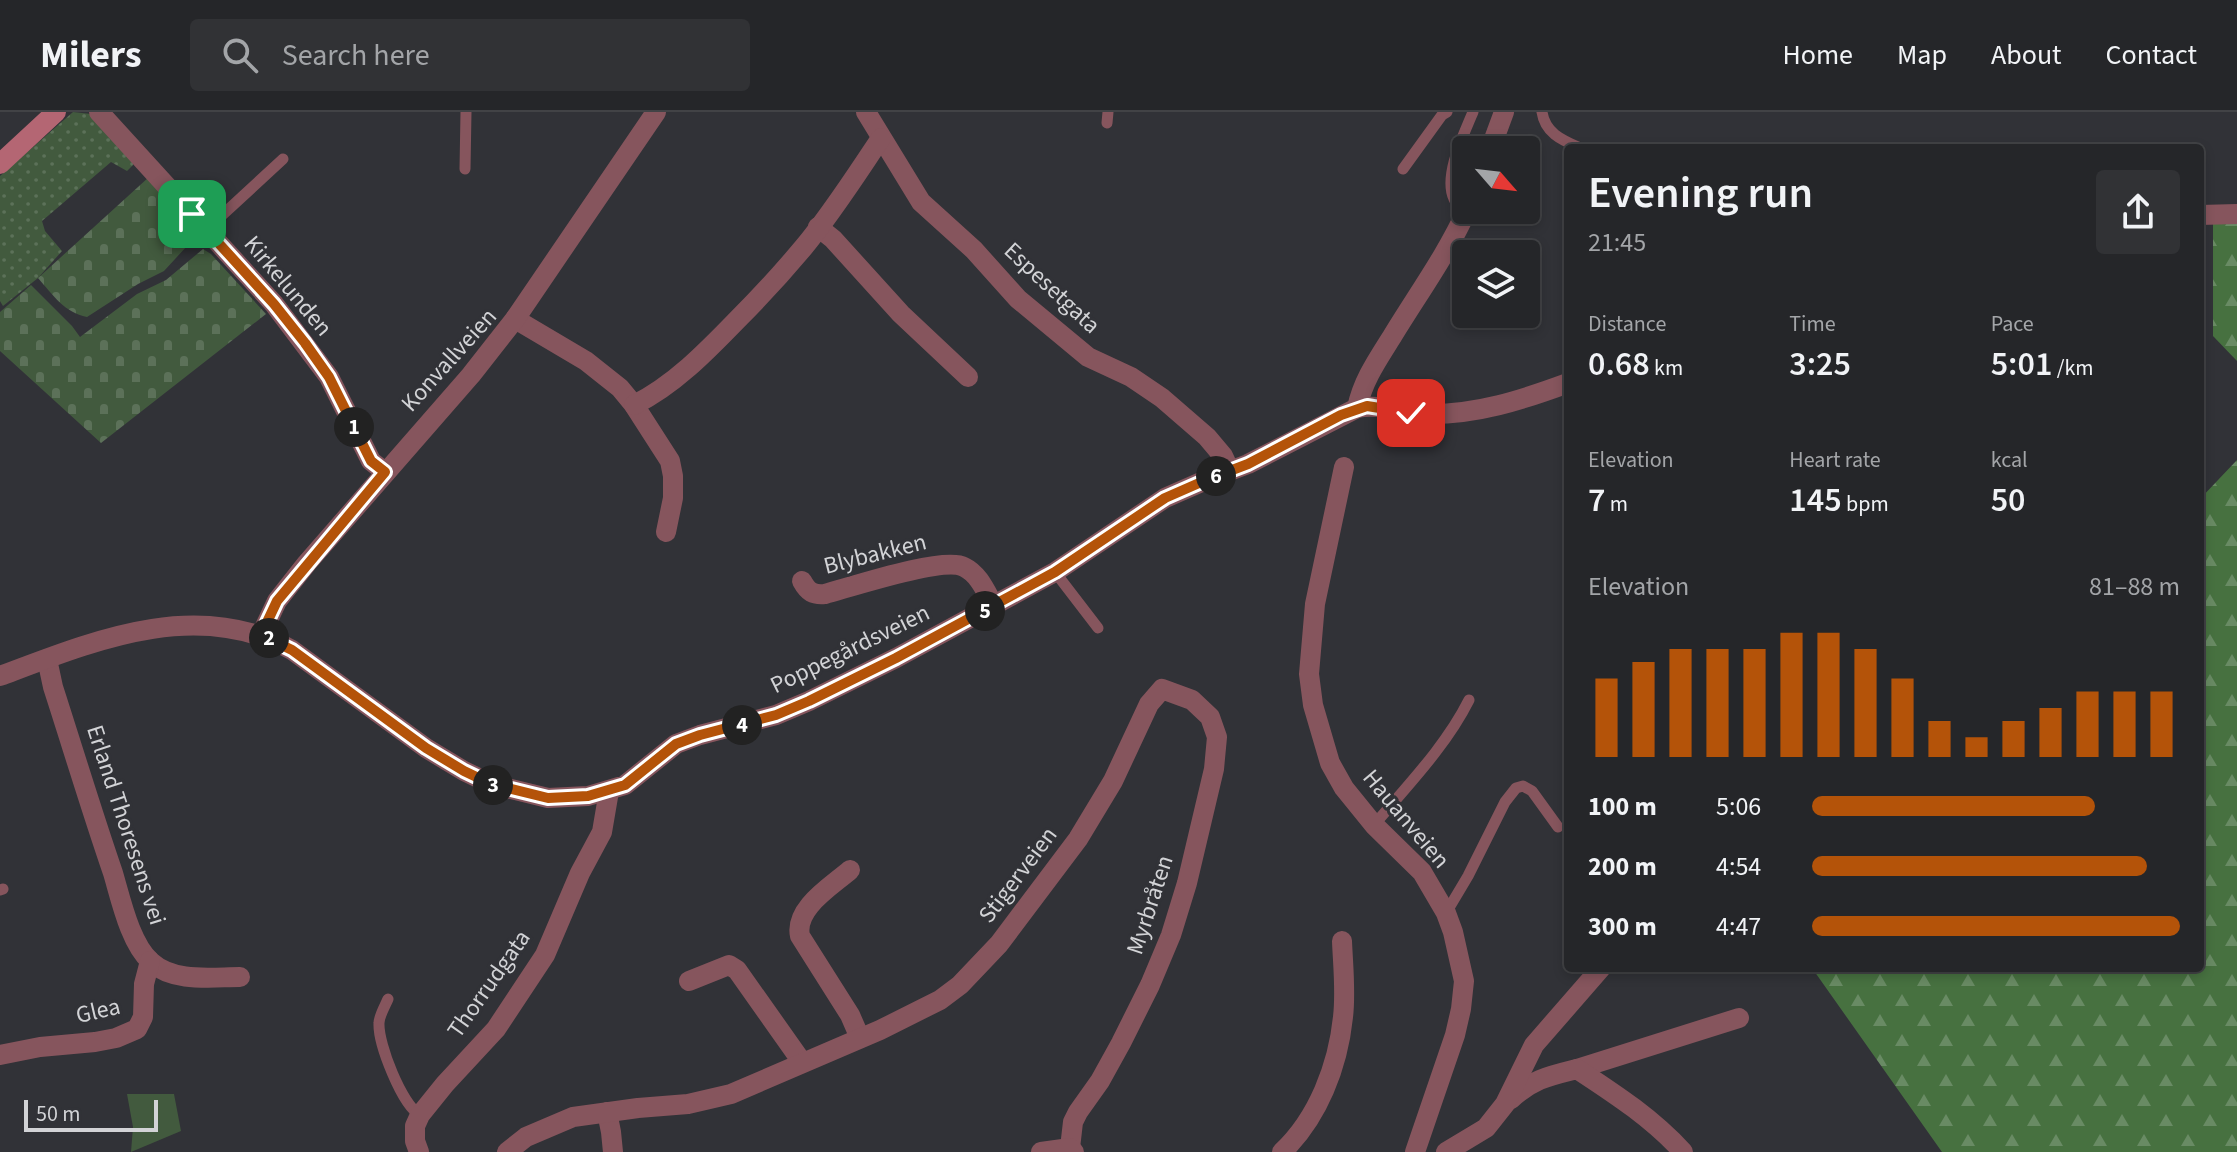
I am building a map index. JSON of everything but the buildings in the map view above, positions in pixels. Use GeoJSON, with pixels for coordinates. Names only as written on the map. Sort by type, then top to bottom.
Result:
{"type":"FeatureCollection","features":[{"type":"Feature","properties":{"kind":"main road"},"geometry":{"type":"LineString","coordinates":[[0,164],[56,112]]}},
{"type":"Feature","properties":{"kind":"street","name":"Kirkelunden"},"geometry":{"type":"LineString","coordinates":[[99,112],[274,304],[305,343],[329,377],[371,461],[385,472]]}},
{"type":"Feature","properties":{"kind":"street"},"geometry":{"type":"LineString","coordinates":[[515,319],[656,112]]}},
{"type":"Feature","properties":{"kind":"street","name":"Espesetgata"},"geometry":{"type":"LineString","coordinates":[[866,112],[921,202],[974,250],[1031,311],[1088,357],[1131,377],[1162,398],[1215,445],[1230,471]]}},
{"type":"Feature","properties":{"kind":"street"},"geometry":{"type":"LineString","coordinates":[[1495,136],[1504,112]]}},
{"type":"Feature","properties":{"kind":"street"},"geometry":{"type":"LineString","coordinates":[[666,532],[673,498],[670,461],[634,405],[649,398],[682,373],[770,286],[818,227],[881,138]]}},
{"type":"Feature","properties":{"kind":"street"},"geometry":{"type":"LineString","coordinates":[[2204,215],[2237,214]]}},
{"type":"Feature","properties":{"kind":"street"},"geometry":{"type":"LineString","coordinates":[[1460,224],[1375,364],[1357,408],[1376,406],[1426,414],[1479,410],[1564,384]]}},
{"type":"Feature","properties":{"kind":"street"},"geometry":{"type":"LineString","coordinates":[[818,227],[833,239],[901,314],[968,377]]}},
{"type":"Feature","properties":{"kind":"street","name":"Konvallveien"},"geometry":{"type":"LineString","coordinates":[[261,635],[277,601],[471,375],[515,319],[586,361],[620,388],[634,405]]}},
{"type":"Feature","properties":{"kind":"street","name":"Poppegårdsveien"},"geometry":{"type":"LineString","coordinates":[[0,676],[116,636],[176,624],[218,625],[261,635],[292,650],[426,748],[491,784],[548,798],[588,796],[625,785],[676,744],[763,719],[809,701],[1055,572],[1165,498],[1248,464],[1357,408]]}},
{"type":"Feature","properties":{"kind":"street","name":"Hauanveien"},"geometry":{"type":"LineString","coordinates":[[1344,467],[1315,604],[1309,674],[1313,705],[1330,763],[1344,788],[1374,825],[1422,872],[1446,913],[1464,981],[1461,1009],[1444,1070],[1415,1152]]}},
{"type":"Feature","properties":{"kind":"street","name":"Blybakken"},"geometry":{"type":"LineString","coordinates":[[802,581],[812,593],[825,594],[935,565],[959,564],[974,574],[994,606]]}},
{"type":"Feature","properties":{"kind":"street","name":"Erland Thoresens vei"},"geometry":{"type":"LineString","coordinates":[[47,659],[53,687],[130,926],[150,961],[181,975],[240,977]]}},
{"type":"Feature","properties":{"kind":"street","name":"Stigerveien"},"geometry":{"type":"LineString","coordinates":[[507,1152],[526,1137],[573,1117],[688,1104],[731,1094],[909,1017],[940,1000],[960,985],[999,944],[1078,839],[1113,781],[1149,704],[1162,689]]}},
{"type":"Feature","properties":{"kind":"street","name":"Myrbråten"},"geometry":{"type":"LineString","coordinates":[[1041,1152],[1072,1150],[1073,1122],[1100,1081],[1150,985],[1171,935],[1187,883],[1214,769],[1217,737],[1210,717],[1192,700],[1162,689]]}},
{"type":"Feature","properties":{"kind":"street","name":"Thorrudgata"},"geometry":{"type":"LineString","coordinates":[[420,1115],[496,1029],[537,968],[602,832],[609,791]]}},
{"type":"Feature","properties":{"kind":"street"},"geometry":{"type":"LineString","coordinates":[[850,870],[805,910],[798,929],[850,1015],[860,1038]]}},
{"type":"Feature","properties":{"kind":"street"},"geometry":{"type":"LineString","coordinates":[[1282,1152],[1314,1110],[1335,1053],[1345,990],[1342,941]]}},
{"type":"Feature","properties":{"kind":"street","name":"Glea"},"geometry":{"type":"LineString","coordinates":[[0,1055],[40,1047],[95,1042],[137,1029],[143,1017],[144,984],[150,961]]}},
{"type":"Feature","properties":{"kind":"street"},"geometry":{"type":"LineString","coordinates":[[689,981],[729,965],[737,970],[802,1062]]}},
{"type":"Feature","properties":{"kind":"street"},"geometry":{"type":"LineString","coordinates":[[1505,1104],[1534,1045],[1598,972]]}},
{"type":"Feature","properties":{"kind":"street"},"geometry":{"type":"LineString","coordinates":[[1446,1152],[1486,1128],[1505,1104],[1526,1085],[1739,1018]]}},
{"type":"Feature","properties":{"kind":"street"},"geometry":{"type":"LineString","coordinates":[[1577,1069],[1632,1105],[1662,1129],[1683,1152]]}},
{"type":"Feature","properties":{"kind":"street"},"geometry":{"type":"LineString","coordinates":[[607,1112],[613,1152]]}},
{"type":"Feature","properties":{"kind":"street"},"geometry":{"type":"LineString","coordinates":[[419,1152],[415,1126],[420,1115]]}},
{"type":"Feature","properties":{"kind":"lane"},"geometry":{"type":"LineString","coordinates":[[465,169],[466,112]]}},
{"type":"Feature","properties":{"kind":"lane"},"geometry":{"type":"LineString","coordinates":[[1403,169],[1447,112]]}},
{"type":"Feature","properties":{"kind":"lane"},"geometry":{"type":"LineString","coordinates":[[1542,112],[1544,124],[1561,140],[1570,144]]}},
{"type":"Feature","properties":{"kind":"lane"},"geometry":{"type":"LineString","coordinates":[[1462,136],[1469,113]]}},
{"type":"Feature","properties":{"kind":"lane"},"geometry":{"type":"LineString","coordinates":[[206,230],[283,159]]}},
{"type":"Feature","properties":{"kind":"lane"},"geometry":{"type":"LineString","coordinates":[[1055,572],[1098,628]]}},
{"type":"Feature","properties":{"kind":"lane"},"geometry":{"type":"LineString","coordinates":[[1374,825],[1433,753],[1469,700]]}},
{"type":"Feature","properties":{"kind":"lane"},"geometry":{"type":"LineString","coordinates":[[1446,913],[1505,802],[1516,788],[1523,786],[1532,791],[1558,827]]}},
{"type":"Feature","properties":{"kind":"lane"},"geometry":{"type":"LineString","coordinates":[[388,999],[379,1023],[385,1052],[411,1107],[420,1115]]}},
{"type":"Feature","properties":{"kind":"green space"},"geometry":{"type":"Polygon","coordinates":[[[73,112],[91,114],[133,160],[133,165],[127,171],[111,162],[42,221],[45,231],[62,251],[38,278],[3,306],[0,301],[0,176],[73,112]]]}},
{"type":"Feature","properties":{"kind":"green space"},"geometry":{"type":"Polygon","coordinates":[[[149,177],[184,217],[187,246],[164,271],[87,317],[72,312],[38,278],[149,177]]]}},
{"type":"Feature","properties":{"kind":"green space"},"geometry":{"type":"Polygon","coordinates":[[[2237,219],[2237,361],[2213,336],[2213,221],[2237,219]]]}},
{"type":"Feature","properties":{"kind":"green space"},"geometry":{"type":"Polygon","coordinates":[[[203,249],[266,314],[101,443],[0,351],[0,312],[31,285],[80,337],[137,294],[166,280],[203,249]]]}},
{"type":"Feature","properties":{"kind":"green space"},"geometry":{"type":"Polygon","coordinates":[[[2237,460],[2237,1152],[1942,1152],[1815,972],[2204,972],[2204,495],[2237,460]]]}},
{"type":"Feature","properties":{"kind":"green space"},"geometry":{"type":"Polygon","coordinates":[[[127,1094],[174,1094],[181,1131],[131,1152],[133,1127],[127,1094]]]}},
{"type":"Feature","properties":{"kind":"route"},"geometry":{"type":"LineString","coordinates":[[192,214],[305,343],[329,377],[371,461],[385,472],[277,601],[261,635],[292,650],[426,748],[464,771],[491,784],[548,798],[588,796],[609,791],[625,785],[676,744],[776,715],[809,701],[1026,589],[1165,498],[1248,464],[1341,415],[1367,406],[1411,413]]}}]}
